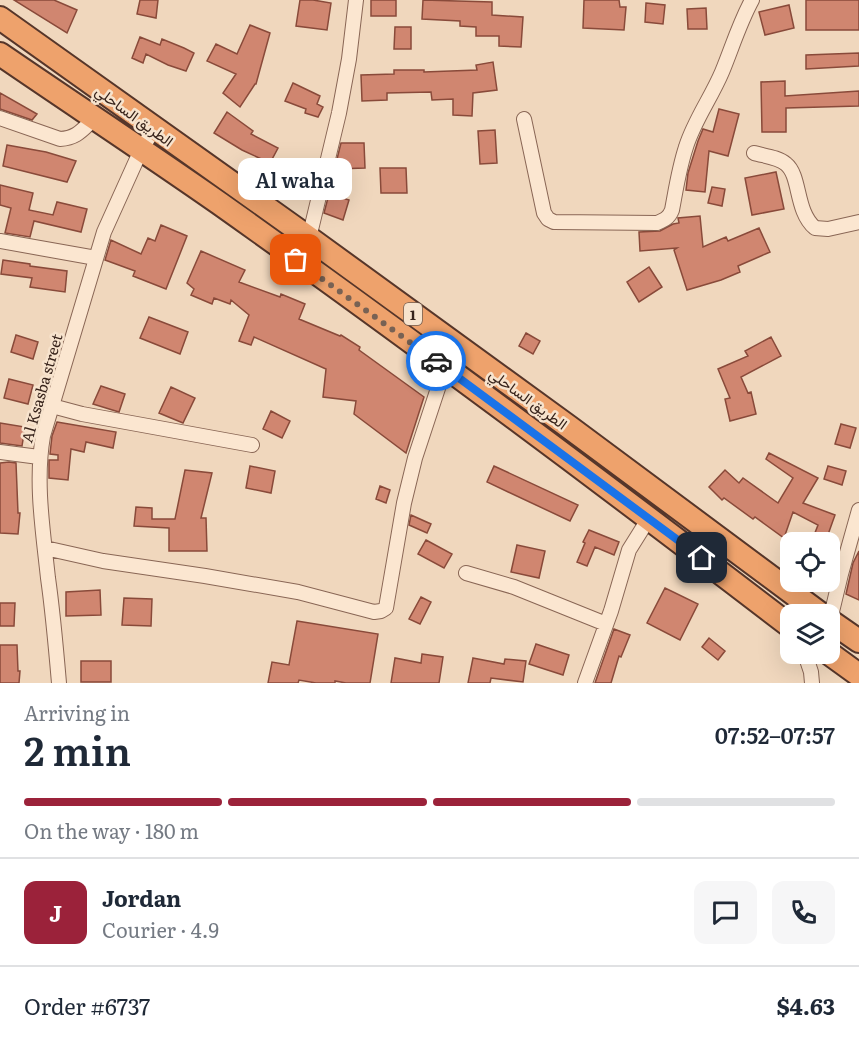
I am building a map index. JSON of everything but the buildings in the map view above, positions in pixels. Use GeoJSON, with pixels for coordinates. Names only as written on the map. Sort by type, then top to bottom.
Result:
{"type":"FeatureCollection","features":[{"type":"Feature","properties":{"kind":"highway","name":"الطريق الساحلي"},"geometry":{"type":"LineString","coordinates":[[0,18],[309,238],[807,604]]}},
{"type":"Feature","properties":{"kind":"highway","name":"الطريق الساحلي"},"geometry":{"type":"LineString","coordinates":[[0,54],[219,203],[445,367],[780,618]]}},
{"type":"Feature","properties":{"kind":"highway"},"geometry":{"type":"LineString","coordinates":[[840,627],[859,641]]}},
{"type":"Feature","properties":{"kind":"highway"},"geometry":{"type":"LineString","coordinates":[[840,661],[859,675]]}},
{"type":"Feature","properties":{"kind":"street"},"geometry":{"type":"LineString","coordinates":[[309,238],[339,113],[349,59],[356,0]]}},
{"type":"Feature","properties":{"kind":"street"},"geometry":{"type":"LineString","coordinates":[[524,119],[544,213],[548,219],[554,222],[657,223],[663,221],[672,210],[686,146],[722,72],[738,27],[752,0]]}},
{"type":"Feature","properties":{"kind":"street"},"geometry":{"type":"LineString","coordinates":[[0,118],[60,139],[77,135],[94,118]]}},
{"type":"Feature","properties":{"kind":"street","name":"Al Ksasba street"},"geometry":{"type":"LineString","coordinates":[[59,683],[42,537],[39,457],[43,436],[104,232],[141,150],[154,129]]}},
{"type":"Feature","properties":{"kind":"street"},"geometry":{"type":"LineString","coordinates":[[754,153],[780,160],[788,165],[804,213],[815,228],[859,222]]}},
{"type":"Feature","properties":{"kind":"street"},"geometry":{"type":"LineString","coordinates":[[0,241],[96,258]]}},
{"type":"Feature","properties":{"kind":"street"},"geometry":{"type":"LineString","coordinates":[[45,548],[104,561],[298,592],[374,612],[381,611],[386,608],[404,503],[415,458],[445,367]]}},
{"type":"Feature","properties":{"kind":"street"},"geometry":{"type":"LineString","coordinates":[[52,406],[82,414],[252,445]]}},
{"type":"Feature","properties":{"kind":"street"},"geometry":{"type":"LineString","coordinates":[[0,452],[39,457]]}},
{"type":"Feature","properties":{"kind":"street"},"geometry":{"type":"LineString","coordinates":[[834,604],[859,510]]}},
{"type":"Feature","properties":{"kind":"street"},"geometry":{"type":"LineString","coordinates":[[585,683],[611,611],[629,550],[648,518]]}},
{"type":"Feature","properties":{"kind":"street"},"geometry":{"type":"LineString","coordinates":[[466,573],[514,586],[606,624]]}},
{"type":"Feature","properties":{"kind":"street"},"geometry":{"type":"LineString","coordinates":[[808,664],[812,683]]}},
{"type":"Feature","properties":{"kind":"way so far"},"geometry":{"type":"LineString","coordinates":[[296,260],[436,361]]}},
{"type":"Feature","properties":{"kind":"place","name":"Al waha"},"geometry":{"type":"Point","coordinates":[296,260]}},
{"type":"Feature","properties":{"kind":"route"},"geometry":{"type":"LineString","coordinates":[[436,361],[702,558]]}}]}
